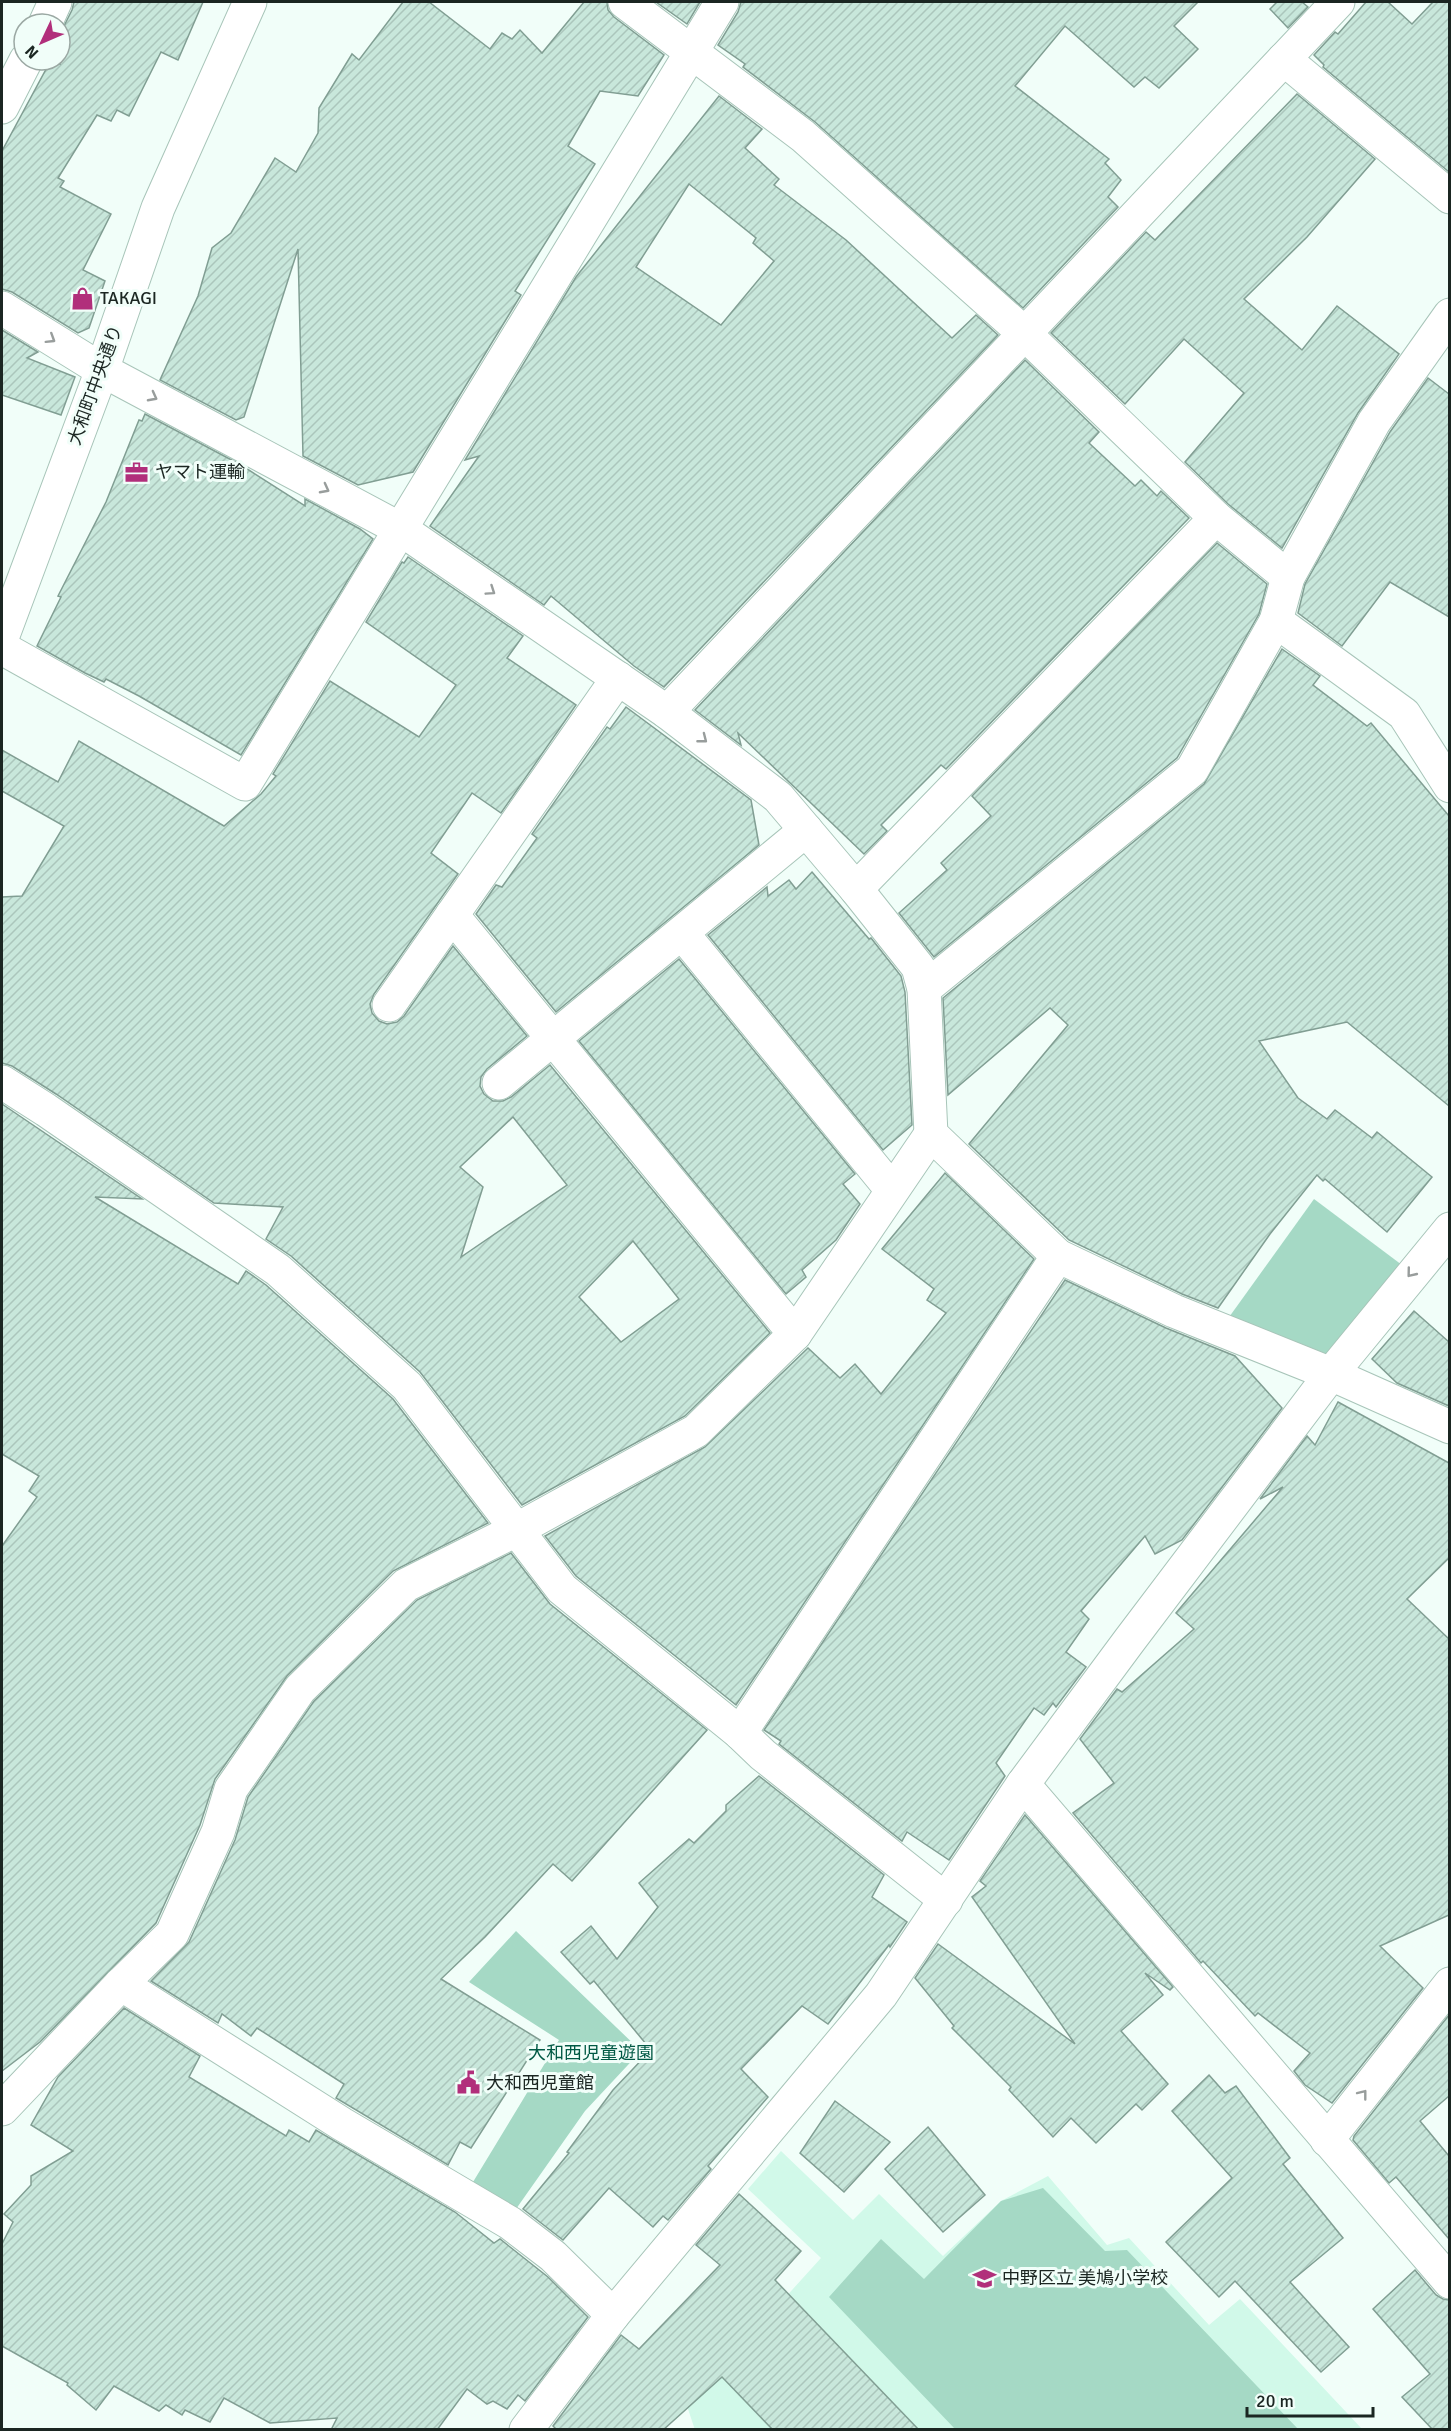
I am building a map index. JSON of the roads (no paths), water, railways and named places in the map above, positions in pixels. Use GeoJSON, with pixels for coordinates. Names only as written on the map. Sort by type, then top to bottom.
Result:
{"type":"FeatureCollection","features":[{"type":"Feature","properties":{"kind":"street","name":"大和町中央通り"},"geometry":{"type":"LineString","coordinates":[[2,638],[102,370],[158,208],[250,2]]}},
{"type":"Feature","properties":{"kind":"street"},"geometry":{"type":"LineString","coordinates":[[625,2],[802,136],[1025,334],[1216,518],[1288,578]]}},
{"type":"Feature","properties":{"kind":"street"},"geometry":{"type":"LineString","coordinates":[[2,648],[245,784],[722,2]]}},
{"type":"Feature","properties":{"kind":"street"},"geometry":{"type":"LineString","coordinates":[[667,712],[1338,2]]}},
{"type":"Feature","properties":{"kind":"street"},"geometry":{"type":"LineString","coordinates":[[1284,59],[1449,197]]}},
{"type":"Feature","properties":{"kind":"street"},"geometry":{"type":"LineString","coordinates":[[2,107],[20,72]]}},
{"type":"Feature","properties":{"kind":"street"},"geometry":{"type":"LineString","coordinates":[[2,308],[102,370],[402,530],[667,712],[778,797],[918,967],[924,989],[931,1134],[795,1334],[696,1431],[516,1530],[406,1585],[300,1689],[231,1789],[218,1832],[172,1934],[2,2109]]}},
{"type":"Feature","properties":{"kind":"street"},"geometry":{"type":"LineString","coordinates":[[924,989],[1192,770],[1276,621],[1288,578],[1374,422],[1449,315]]}},
{"type":"Feature","properties":{"kind":"street"},"geometry":{"type":"LineString","coordinates":[[856,889],[1216,518]]}},
{"type":"Feature","properties":{"kind":"street"},"geometry":{"type":"LineString","coordinates":[[1276,621],[1404,714],[1449,786]]}},
{"type":"Feature","properties":{"kind":"street"},"geometry":{"type":"LineString","coordinates":[[389,1005],[618,678]]}},
{"type":"Feature","properties":{"kind":"street"},"geometry":{"type":"LineString","coordinates":[[499,1083],[806,830]]}},
{"type":"Feature","properties":{"kind":"street"},"geometry":{"type":"LineString","coordinates":[[452,915],[795,1334]]}},
{"type":"Feature","properties":{"kind":"street"},"geometry":{"type":"LineString","coordinates":[[682,933],[892,1191]]}},
{"type":"Feature","properties":{"kind":"street"},"geometry":{"type":"LineString","coordinates":[[2,1082],[278,1270],[407,1386],[562,1589],[763,1755],[946,1900]]}},
{"type":"Feature","properties":{"kind":"street"},"geometry":{"type":"LineString","coordinates":[[931,1134],[1058,1256],[1174,1311],[1331,1374],[1449,1427]]}},
{"type":"Feature","properties":{"kind":"street"},"geometry":{"type":"LineString","coordinates":[[525,2430],[613,2315],[881,1995],[1023,1784],[1331,1374],[1449,1229]]}},
{"type":"Feature","properties":{"kind":"street"},"geometry":{"type":"LineString","coordinates":[[740,1734],[1058,1256]]}},
{"type":"Feature","properties":{"kind":"street"},"geometry":{"type":"LineString","coordinates":[[1023,1784],[1449,2282]]}},
{"type":"Feature","properties":{"kind":"street"},"geometry":{"type":"LineString","coordinates":[[121,1984],[342,2124],[510,2223],[553,2256],[613,2315]]}},
{"type":"Feature","properties":{"kind":"street"},"geometry":{"type":"LineString","coordinates":[[1327,2140],[1449,1984]]}},
{"type":"Feature","properties":{"kind":"place","name":"TAKAGI"},"geometry":{"type":"Point","coordinates":[82,298]}},
{"type":"Feature","properties":{"kind":"place","name":"ヤマト運輸"},"geometry":{"type":"Point","coordinates":[137,472]}},
{"type":"Feature","properties":{"kind":"place","name":"大和西児童館"},"geometry":{"type":"Point","coordinates":[468,2083]}},
{"type":"Feature","properties":{"kind":"place","name":"中野区立 美鳩小学校"},"geometry":{"type":"Point","coordinates":[984,2278]}},
{"type":"Feature","properties":{"kind":"park label","name":"大和西児童遊園"},"geometry":{"type":"Point","coordinates":[591,2053]}}]}
